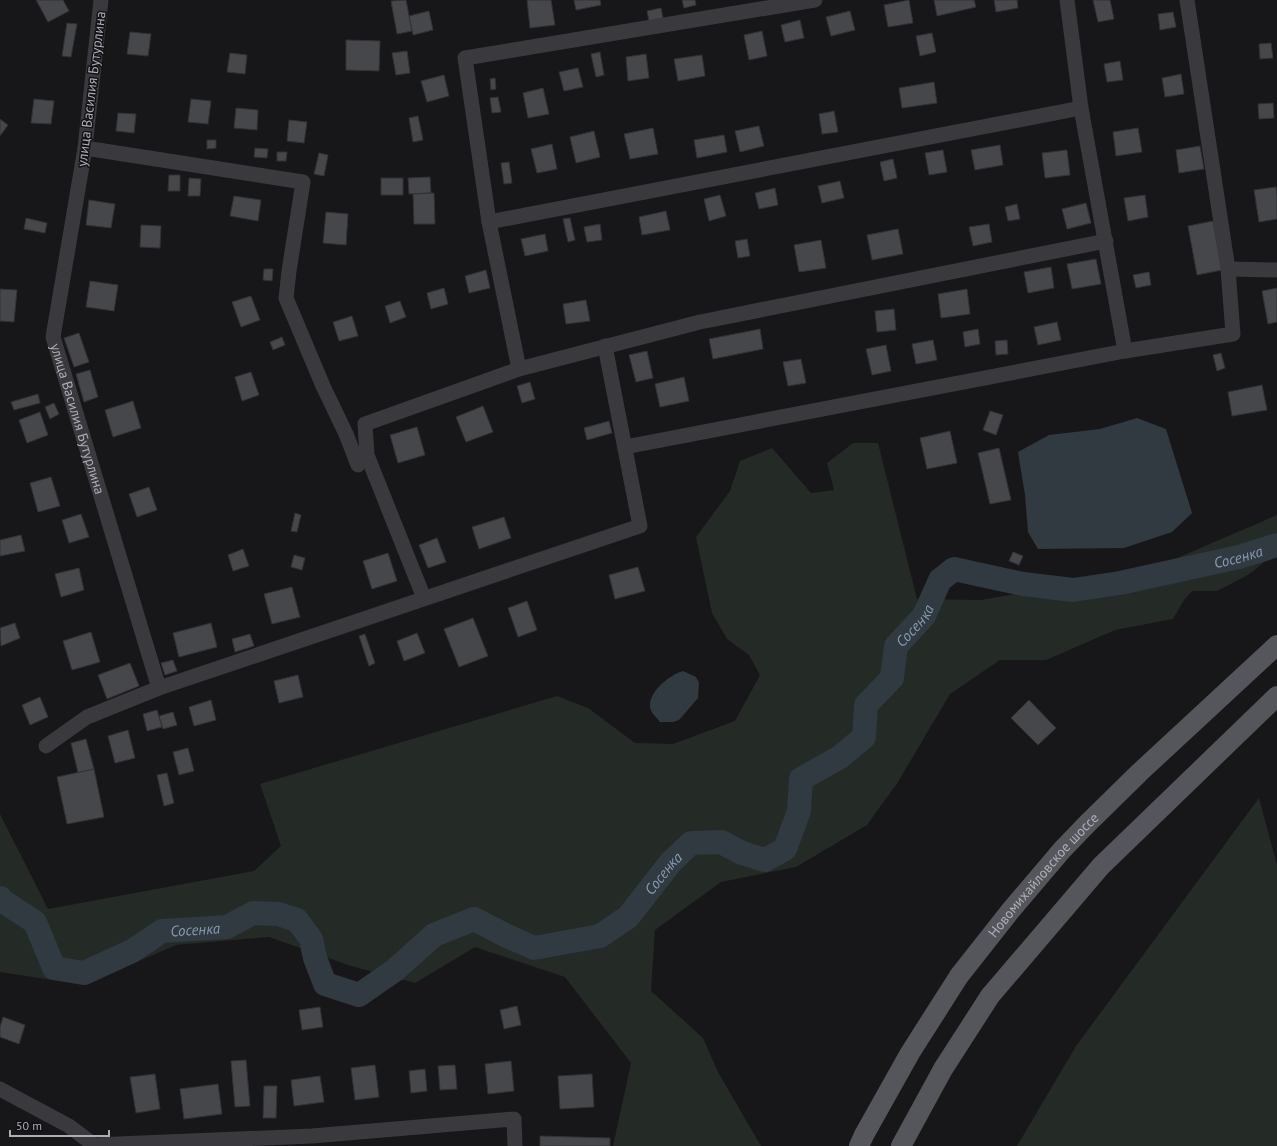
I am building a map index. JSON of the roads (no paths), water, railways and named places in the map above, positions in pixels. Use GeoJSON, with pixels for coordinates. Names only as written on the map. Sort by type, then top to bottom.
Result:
{"type":"FeatureCollection","features":[{"type":"Feature","properties":{"kind":"main road","name":"Новомихайловское шоссе"},"geometry":{"type":"LineString","coordinates":[[859,1146],[910,1053],[959,976],[1011,910],[1062,850],[1087,824],[1140,772],[1277,645]]}},
{"type":"Feature","properties":{"kind":"main road"},"geometry":{"type":"LineString","coordinates":[[901,1146],[942,1069],[995,990],[1100,866],[1277,696]]}},
{"type":"Feature","properties":{"kind":"street","name":"улица Василия Бутурлина"},"geometry":{"type":"LineString","coordinates":[[101,0],[85,148],[54,337],[159,688]]}},
{"type":"Feature","properties":{"kind":"street"},"geometry":{"type":"LineString","coordinates":[[519,369],[489,222],[466,58],[815,0]]}},
{"type":"Feature","properties":{"kind":"street"},"geometry":{"type":"LineString","coordinates":[[1066,0],[1081,108],[1126,351]]}},
{"type":"Feature","properties":{"kind":"street"},"geometry":{"type":"LineString","coordinates":[[624,447],[1126,351],[1233,334],[1228,269],[1187,0]]}},
{"type":"Feature","properties":{"kind":"street"},"geometry":{"type":"LineString","coordinates":[[489,222],[1081,108]]}},
{"type":"Feature","properties":{"kind":"street"},"geometry":{"type":"LineString","coordinates":[[85,148],[303,182],[286,298],[323,386],[346,434],[358,465]]}},
{"type":"Feature","properties":{"kind":"street"},"geometry":{"type":"LineString","coordinates":[[424,598],[366,455],[365,424],[519,369],[700,322],[1106,241]]}},
{"type":"Feature","properties":{"kind":"street"},"geometry":{"type":"LineString","coordinates":[[1228,269],[1277,270]]}},
{"type":"Feature","properties":{"kind":"street"},"geometry":{"type":"LineString","coordinates":[[46,746],[87,717],[159,688],[640,526],[605,346]]}},
{"type":"Feature","properties":{"kind":"street"},"geometry":{"type":"LineString","coordinates":[[0,1089],[69,1126],[95,1145],[312,1141],[514,1119],[515,1146]]}},
{"type":"Feature","properties":{"kind":"waterway","name":"Сосенка"},"geometry":{"type":"LineString","coordinates":[[0,898],[35,922],[54,968],[84,973],[132,951],[162,931],[227,927],[253,913],[278,914],[297,920],[311,939],[315,958],[325,984],[359,995],[395,970],[434,935],[474,919],[534,948],[600,936],[628,917],[671,862],[691,843],[721,842],[742,853],[765,860],[785,849],[799,811],[801,779],[840,757],[864,737],[866,705],[892,678],[896,646],[924,616],[940,580],[954,569],[1023,584],[1073,590],[1120,583],[1239,557],[1277,545]]}}]}
